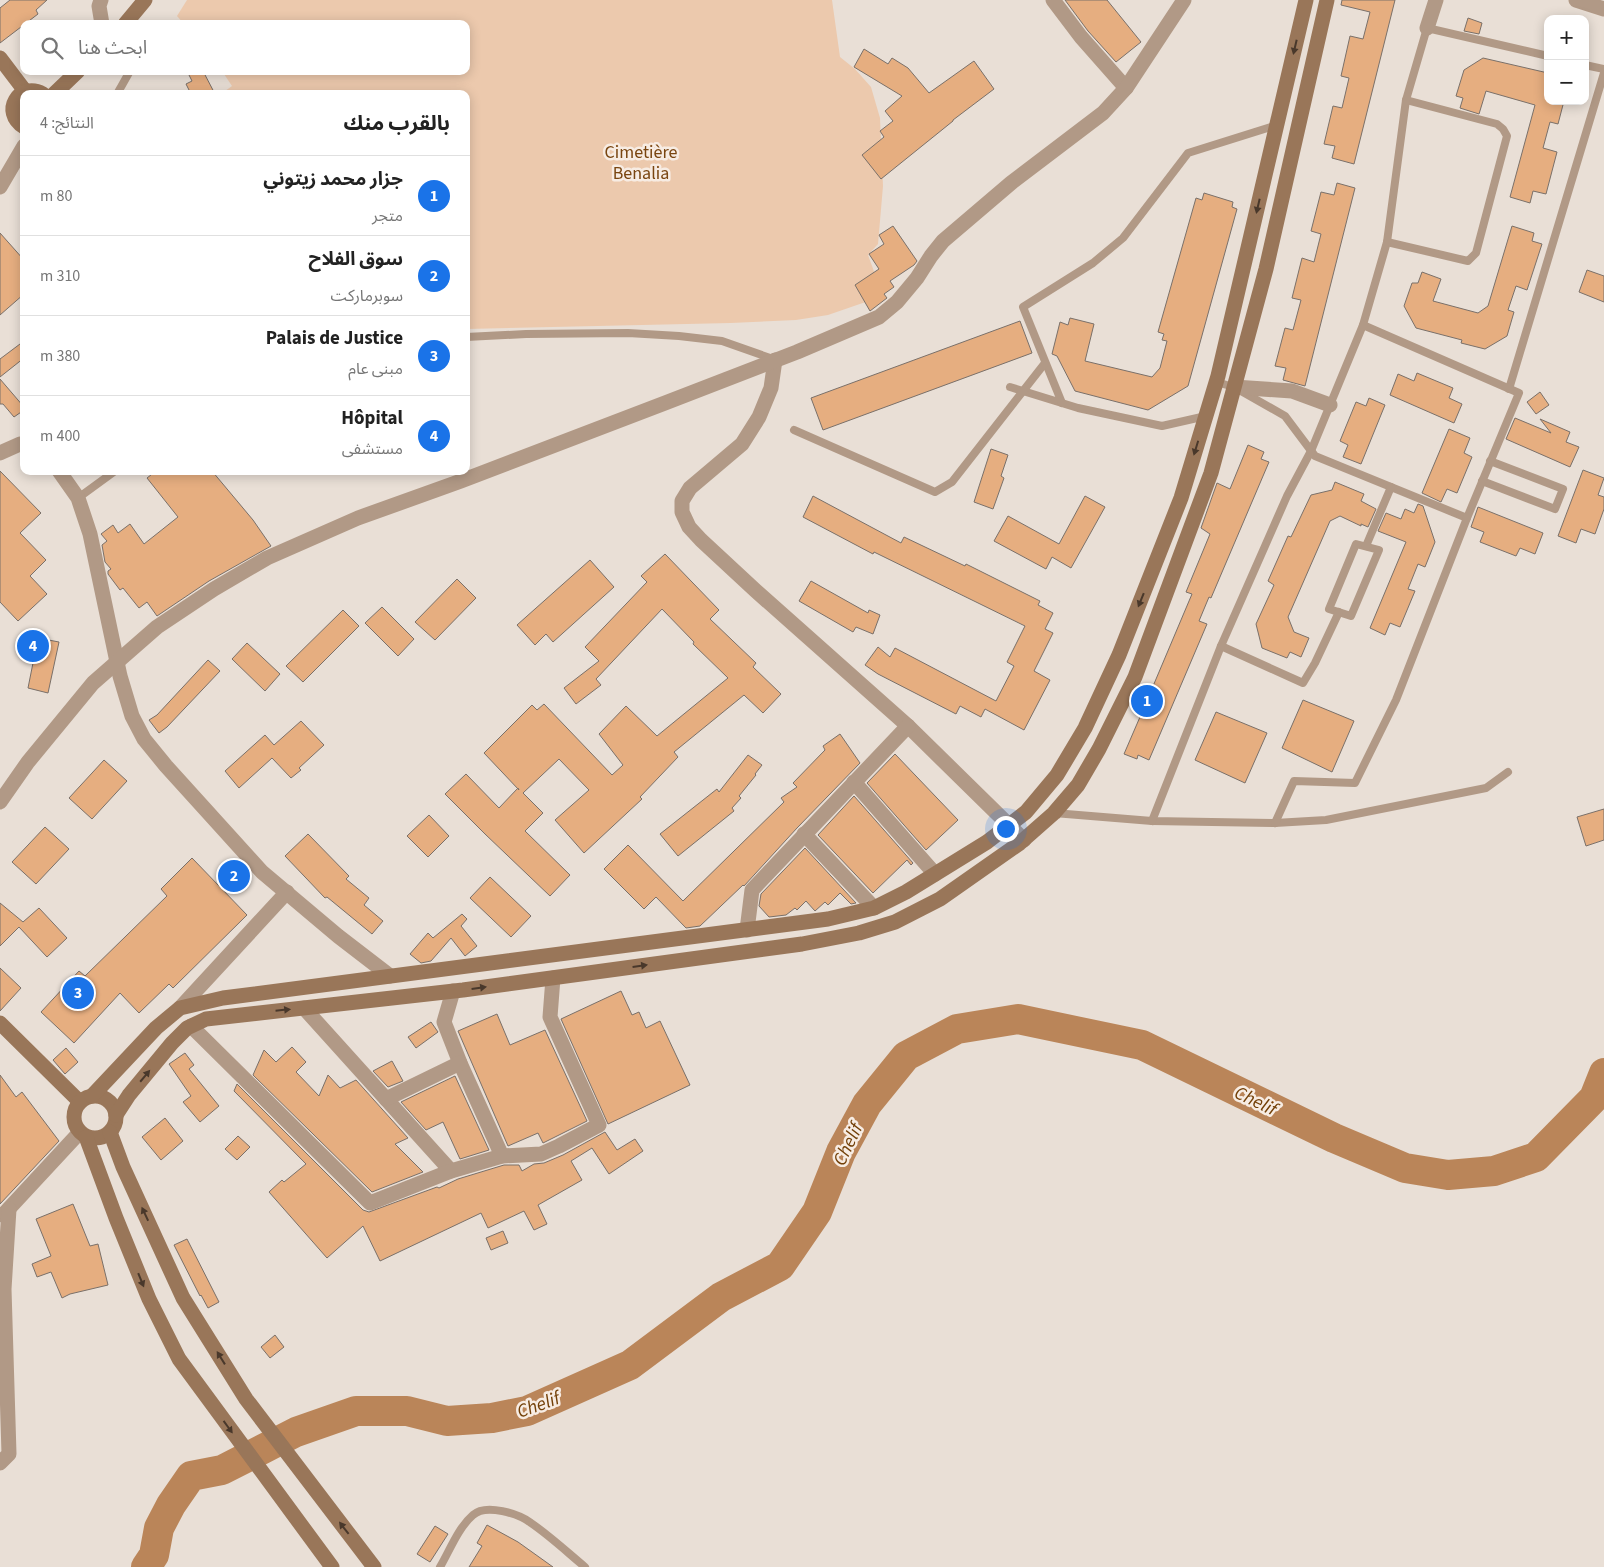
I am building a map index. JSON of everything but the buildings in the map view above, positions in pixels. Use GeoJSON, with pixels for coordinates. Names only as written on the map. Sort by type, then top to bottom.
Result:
{"type":"FeatureCollection","features":[{"type":"Feature","properties":{"kind":"street"},"geometry":{"type":"LineString","coordinates":[[101,0],[99,6],[101,20]]}},
{"type":"Feature","properties":{"kind":"street"},"geometry":{"type":"LineString","coordinates":[[129,20],[145,0]]}},
{"type":"Feature","properties":{"kind":"street"},"geometry":{"type":"LineString","coordinates":[[1053,0],[1081,37],[1126,88]]}},
{"type":"Feature","properties":{"kind":"street"},"geometry":{"type":"LineString","coordinates":[[180,1008],[223,998],[828,919],[874,908],[906,892],[986,842],[1026,812],[1057,775],[1085,728],[1119,655],[1181,498],[1216,382],[1306,0]]}},
{"type":"Feature","properties":{"kind":"street"},"geometry":{"type":"LineString","coordinates":[[116,1115],[129,1095],[172,1043],[191,1026],[206,1019],[553,978],[802,944],[877,928],[895,922],[940,899],[1024,840],[1054,813],[1078,785],[1099,749],[1135,677],[1211,473],[1266,270],[1327,0]]}},
{"type":"Feature","properties":{"kind":"street"},"geometry":{"type":"LineString","coordinates":[[1427,28],[1436,0]]}},
{"type":"Feature","properties":{"kind":"street"},"geometry":{"type":"LineString","coordinates":[[1576,0],[1604,9]]}},
{"type":"Feature","properties":{"kind":"street"},"geometry":{"type":"LineString","coordinates":[[0,802],[28,762],[93,683],[157,627],[214,589],[267,558],[358,518],[775,360],[879,317],[897,302],[917,278],[930,256],[944,241],[1011,183],[1103,113],[1126,88],[1179,2]]}},
{"type":"Feature","properties":{"kind":"street"},"geometry":{"type":"LineString","coordinates":[[0,58],[24,90]]}},
{"type":"Feature","properties":{"kind":"street"},"geometry":{"type":"LineString","coordinates":[[58,90],[74,75]]}},
{"type":"Feature","properties":{"kind":"street"},"geometry":{"type":"LineString","coordinates":[[20,95],[6,114],[20,124]]}},
{"type":"Feature","properties":{"kind":"street"},"geometry":{"type":"LineString","coordinates":[[0,187],[20,153]]}},
{"type":"Feature","properties":{"kind":"street"},"geometry":{"type":"LineString","coordinates":[[775,360],[771,388],[759,417],[742,444],[690,488],[682,501],[682,512],[689,527],[700,540],[908,726],[1024,840]]}},
{"type":"Feature","properties":{"kind":"street"},"geometry":{"type":"LineString","coordinates":[[1234,387],[1292,391],[1330,405]]}},
{"type":"Feature","properties":{"kind":"street"},"geometry":{"type":"LineString","coordinates":[[0,453],[20,445]]}},
{"type":"Feature","properties":{"kind":"street"},"geometry":{"type":"LineString","coordinates":[[62,475],[78,498],[90,534],[117,662],[132,716],[144,739],[262,872],[338,936],[390,976]]}},
{"type":"Feature","properties":{"kind":"street"},"geometry":{"type":"LineString","coordinates":[[747,930],[752,890],[908,726]]}},
{"type":"Feature","properties":{"kind":"street"},"geometry":{"type":"LineString","coordinates":[[854,782],[935,874]]}},
{"type":"Feature","properties":{"kind":"street"},"geometry":{"type":"LineString","coordinates":[[804,834],[874,908]]}},
{"type":"Feature","properties":{"kind":"street"},"geometry":{"type":"LineString","coordinates":[[287,892],[180,1008],[156,1028],[76,1108],[74,1122],[83,1134],[142,1281],[179,1359],[332,1567]]}},
{"type":"Feature","properties":{"kind":"street"},"geometry":{"type":"LineString","coordinates":[[191,1026],[370,1203],[451,1171],[502,1156],[541,1154],[600,1125],[550,1017],[553,978]]}},
{"type":"Feature","properties":{"kind":"street"},"geometry":{"type":"LineString","coordinates":[[453,991],[444,1022],[460,1063],[502,1156]]}},
{"type":"Feature","properties":{"kind":"street"},"geometry":{"type":"LineString","coordinates":[[304,1008],[451,1171]]}},
{"type":"Feature","properties":{"kind":"street"},"geometry":{"type":"LineString","coordinates":[[0,1023],[86,1099]]}},
{"type":"Feature","properties":{"kind":"street"},"geometry":{"type":"LineString","coordinates":[[386,1099],[460,1063]]}},
{"type":"Feature","properties":{"kind":"street"},"geometry":{"type":"LineString","coordinates":[[83,1134],[93,1139],[100,1138],[110,1132],[116,1123],[116,1115],[112,1104],[106,1099],[99,1096],[86,1099]]}},
{"type":"Feature","properties":{"kind":"street"},"geometry":{"type":"LineString","coordinates":[[110,1132],[123,1168],[183,1298],[246,1399],[374,1567]]}},
{"type":"Feature","properties":{"kind":"street"},"geometry":{"type":"LineString","coordinates":[[0,1463],[9,1454],[4,1288],[5,1213],[83,1134]]}},
{"type":"Feature","properties":{"kind":"lane"},"geometry":{"type":"LineString","coordinates":[[1152,821],[1221,646],[1287,496],[1311,451],[1364,325],[1387,242],[1406,100],[1427,28],[1544,55]]}},
{"type":"Feature","properties":{"kind":"lane"},"geometry":{"type":"LineString","coordinates":[[1509,389],[1604,71],[1589,66]]}},
{"type":"Feature","properties":{"kind":"lane"},"geometry":{"type":"LineString","coordinates":[[119,90],[128,75]]}},
{"type":"Feature","properties":{"kind":"lane"},"geometry":{"type":"LineString","coordinates":[[1387,242],[1468,261],[1476,253],[1507,136],[1497,124],[1406,100]]}},
{"type":"Feature","properties":{"kind":"lane"},"geometry":{"type":"LineString","coordinates":[[1062,403],[1023,307],[1093,263],[1123,238],[1188,153],[1277,125]]}},
{"type":"Feature","properties":{"kind":"lane"},"geometry":{"type":"LineString","coordinates":[[1275,823],[1294,781],[1355,783],[1396,700],[1467,518],[1519,393],[1364,325]]}},
{"type":"Feature","properties":{"kind":"lane"},"geometry":{"type":"LineString","coordinates":[[470,337],[619,333],[679,336],[722,341],[775,360]]}},
{"type":"Feature","properties":{"kind":"lane"},"geometry":{"type":"LineString","coordinates":[[794,430],[934,492],[952,482],[1045,364]]}},
{"type":"Feature","properties":{"kind":"lane"},"geometry":{"type":"LineString","coordinates":[[1216,382],[1234,387],[1285,416],[1315,456],[1467,518]]}},
{"type":"Feature","properties":{"kind":"lane"},"geometry":{"type":"LineString","coordinates":[[1010,387],[1062,403],[1162,426],[1206,416]]}},
{"type":"Feature","properties":{"kind":"lane"},"geometry":{"type":"LineString","coordinates":[[1482,481],[1555,509],[1563,489],[1490,461]]}},
{"type":"Feature","properties":{"kind":"lane"},"geometry":{"type":"LineString","coordinates":[[78,498],[110,475]]}},
{"type":"Feature","properties":{"kind":"lane"},"geometry":{"type":"LineString","coordinates":[[1366,546],[1390,487]]}},
{"type":"Feature","properties":{"kind":"lane"},"geometry":{"type":"LineString","coordinates":[[1356,544],[1378,550],[1351,616],[1339,612],[1330,609],[1356,544]]}},
{"type":"Feature","properties":{"kind":"lane"},"geometry":{"type":"LineString","coordinates":[[1221,646],[1304,683],[1339,612]]}},
{"type":"Feature","properties":{"kind":"lane"},"geometry":{"type":"LineString","coordinates":[[1054,813],[1152,821],[1275,823],[1326,820],[1486,788],[1508,772]]}},
{"type":"Feature","properties":{"kind":"lane"},"geometry":{"type":"LineString","coordinates":[[440,1567],[461,1530],[474,1514],[489,1509],[509,1513],[530,1522],[585,1567]]}},
{"type":"Feature","properties":{"kind":"green space","name":"Cimetière Benalia"},"geometry":{"type":"Polygon","coordinates":[[[187,0],[832,0],[840,57],[855,69],[871,87],[880,118],[883,186],[878,244],[868,255],[883,296],[828,315],[796,320],[470,329],[470,90],[226,90],[232,86],[225,75],[470,75],[470,20],[180,20],[177,16],[187,0]]]}},
{"type":"Feature","properties":{"kind":"waterway","name":"Chelif"},"geometry":{"type":"LineString","coordinates":[[146,1567],[154,1555],[159,1528],[171,1505],[191,1476],[222,1470],[296,1432],[356,1411],[407,1411],[447,1421],[492,1418],[527,1411],[630,1365],[721,1297],[780,1266],[817,1212],[841,1152],[867,1104],[906,1056],[957,1029],[1018,1019],[1142,1045],[1334,1138],[1405,1168],[1448,1175],[1494,1171],[1536,1157],[1594,1098],[1604,1073]]}},
{"type":"Feature","properties":{"kind":"place","name":"Hôpital"},"geometry":{"type":"Point","coordinates":[33,646]}},
{"type":"Feature","properties":{"kind":"place","name":"جزار محمد زيتوني"},"geometry":{"type":"Point","coordinates":[1147,701]}},
{"type":"Feature","properties":{"kind":"place","name":"سوق الفلاح"},"geometry":{"type":"Point","coordinates":[234,876]}},
{"type":"Feature","properties":{"kind":"place","name":"Palais de Justice"},"geometry":{"type":"Point","coordinates":[78,993]}}]}
